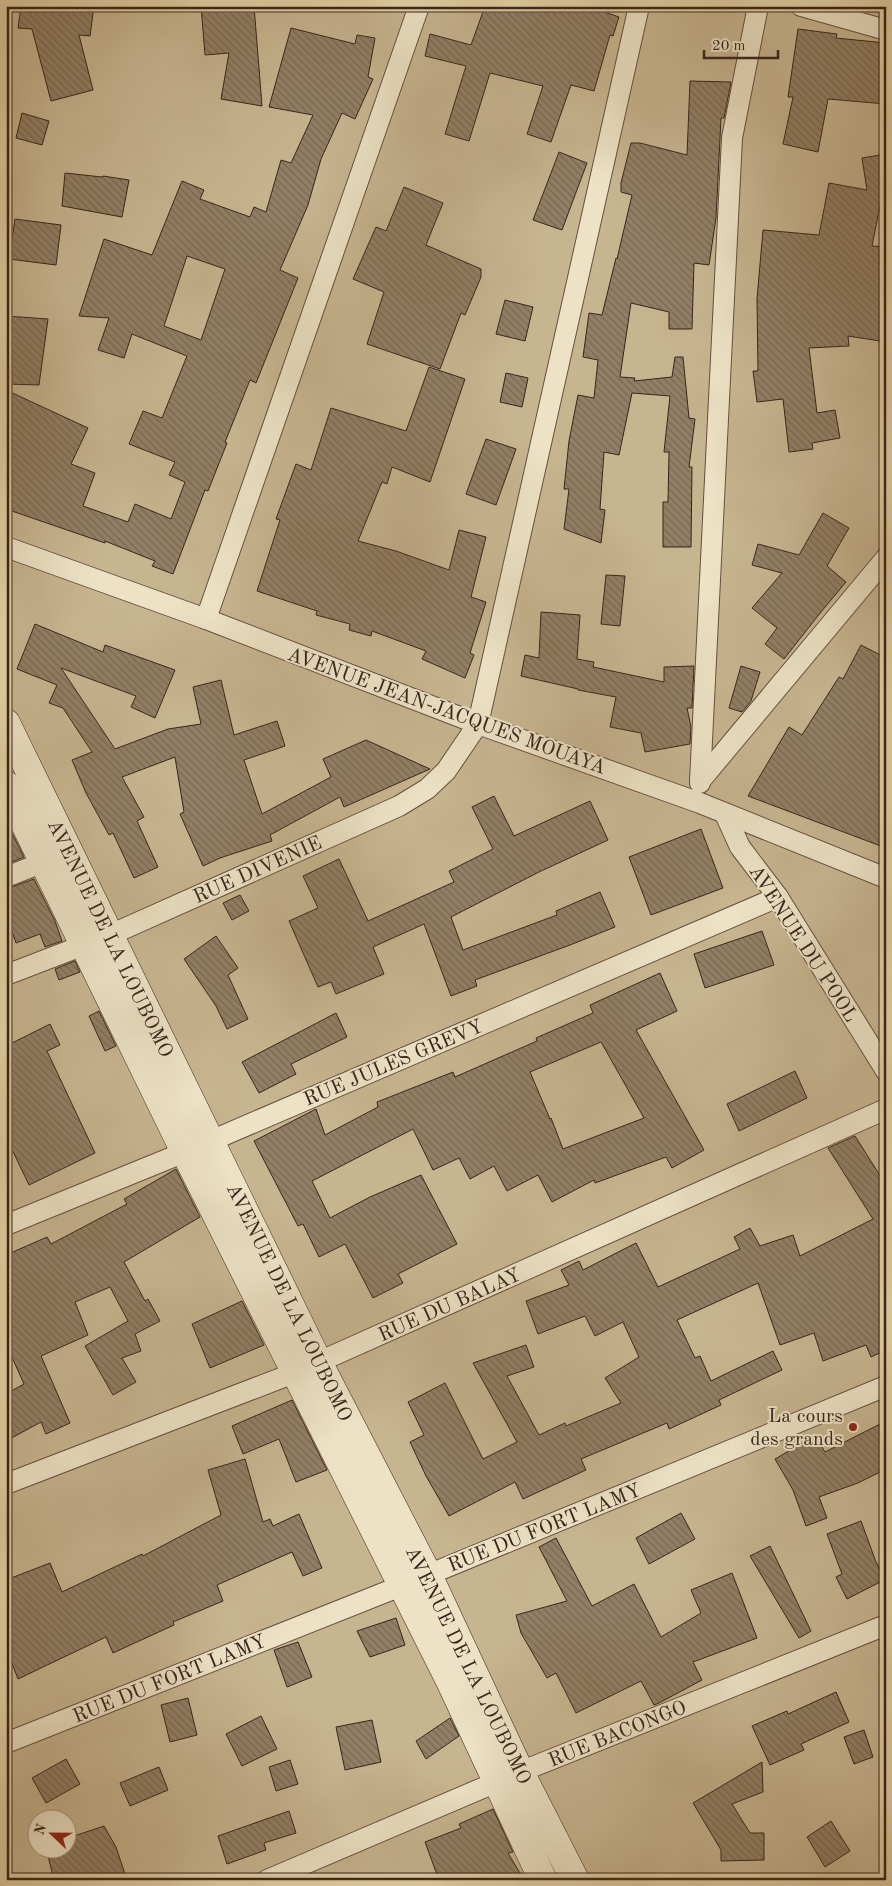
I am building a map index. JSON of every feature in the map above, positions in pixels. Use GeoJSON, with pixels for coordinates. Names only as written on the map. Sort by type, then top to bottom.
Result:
{"type":"FeatureCollection","features":[{"type":"Feature","properties":{"kind":"street"},"geometry":{"type":"LineString","coordinates":[[206,619],[419,6]]}},
{"type":"Feature","properties":{"kind":"street"},"geometry":{"type":"LineString","coordinates":[[478,724],[639,6]]}},
{"type":"Feature","properties":{"kind":"street"},"geometry":{"type":"LineString","coordinates":[[700,802],[732,138],[758,6]]}},
{"type":"Feature","properties":{"kind":"street"},"geometry":{"type":"LineString","coordinates":[[801,6],[886,30]]}},
{"type":"Feature","properties":{"kind":"street","name":"AVENUE JEAN-JACQUES MOUAYA"},"geometry":{"type":"LineString","coordinates":[[6,547],[206,619],[478,724],[700,802],[725,814],[886,878]]}},
{"type":"Feature","properties":{"kind":"street"},"geometry":{"type":"LineString","coordinates":[[700,781],[886,558]]}},
{"type":"Feature","properties":{"kind":"street","name":"AVENUE DE LA LOUBOMO"},"geometry":{"type":"LineString","coordinates":[[6,724],[211,1140],[306,1367],[401,1586],[451,1683],[508,1777],[575,1880]]}},
{"type":"Feature","properties":{"kind":"street","name":"RUE DIVENIE"},"geometry":{"type":"LineString","coordinates":[[6,974],[110,935],[399,806],[427,789],[446,772],[478,724]]}},
{"type":"Feature","properties":{"kind":"street","name":"AVENUE DE LA LOUBOMO"},"geometry":{"type":"LineString","coordinates":[[6,784],[185,1152],[306,1367],[428,1575],[508,1777],[544,1880]]}},
{"type":"Feature","properties":{"kind":"street","name":"AVENUE DU POOL"},"geometry":{"type":"LineString","coordinates":[[725,814],[740,847],[778,897],[886,1071]]}},
{"type":"Feature","properties":{"kind":"street"},"geometry":{"type":"LineString","coordinates":[[6,877],[44,862]]}},
{"type":"Feature","properties":{"kind":"street","name":"RUE JULES GREVY"},"geometry":{"type":"LineString","coordinates":[[6,1225],[185,1152],[778,897]]}},
{"type":"Feature","properties":{"kind":"street","name":"RUE DU BALAY"},"geometry":{"type":"LineString","coordinates":[[6,1484],[306,1367],[886,1109]]}},
{"type":"Feature","properties":{"kind":"street","name":"RUE DU FORT LAMY"},"geometry":{"type":"LineString","coordinates":[[6,1743],[401,1586],[886,1386]]}},
{"type":"Feature","properties":{"kind":"street","name":"RUE BACONGO"},"geometry":{"type":"LineString","coordinates":[[267,1880],[508,1777],[886,1625]]}},
{"type":"Feature","properties":{"kind":"shaded area"},"geometry":{"type":"Polygon","coordinates":[[[6,6],[886,6],[886,1880],[6,1880],[6,6]]]}},
{"type":"Feature","properties":{"kind":"building"},"geometry":{"type":"Polygon","coordinates":[[[21,6],[55,9],[56,6],[94,6],[90,36],[79,35],[93,90],[51,101],[32,29],[18,28],[21,6]]]}},
{"type":"Feature","properties":{"kind":"building"},"geometry":{"type":"Polygon","coordinates":[[[201,6],[254,6],[262,106],[221,99],[229,53],[205,55],[201,6]]]}},
{"type":"Feature","properties":{"kind":"building"},"geometry":{"type":"Polygon","coordinates":[[[485,6],[587,6],[619,17],[613,36],[610,35],[594,91],[571,85],[551,142],[527,134],[543,86],[490,73],[469,141],[445,134],[466,66],[425,56],[430,34],[471,45],[485,6]]]}},
{"type":"Feature","properties":{"kind":"building"},"geometry":{"type":"Polygon","coordinates":[[[291,28],[355,44],[357,35],[375,38],[368,77],[373,79],[355,119],[342,113],[321,159],[308,205],[280,270],[298,278],[256,383],[250,380],[208,491],[205,490],[173,574],[152,566],[155,561],[105,541],[105,543],[6,509],[6,390],[88,428],[71,464],[95,473],[83,506],[128,522],[135,504],[171,519],[185,482],[169,475],[175,462],[129,444],[143,411],[162,418],[187,356],[132,334],[124,358],[98,350],[109,318],[79,316],[104,239],[152,255],[182,181],[204,190],[200,199],[250,217],[254,207],[266,212],[281,160],[291,163],[313,115],[269,107],[291,28]],[[187,256],[164,326],[201,340],[225,269],[187,256]]]}},
{"type":"Feature","properties":{"kind":"building"},"geometry":{"type":"Polygon","coordinates":[[[798,29],[837,34],[836,38],[886,43],[886,104],[828,99],[818,152],[783,144],[793,97],[788,97],[798,29]]]}},
{"type":"Feature","properties":{"kind":"building"},"geometry":{"type":"Polygon","coordinates":[[[690,81],[731,82],[724,118],[721,118],[716,218],[709,265],[694,263],[692,329],[669,329],[669,312],[631,303],[620,377],[635,378],[634,381],[672,377],[675,357],[683,357],[689,418],[695,419],[689,467],[692,467],[691,547],[663,547],[663,502],[668,502],[669,452],[664,452],[670,396],[632,393],[619,455],[604,452],[600,509],[605,510],[601,543],[564,529],[569,489],[564,489],[569,441],[578,395],[594,398],[598,360],[583,357],[589,313],[602,315],[617,259],[632,195],[621,192],[621,183],[631,143],[640,143],[687,155],[690,81]]]}},
{"type":"Feature","properties":{"kind":"building"},"geometry":{"type":"Polygon","coordinates":[[[22,113],[49,121],[42,145],[16,138],[22,113]]]}},
{"type":"Feature","properties":{"kind":"building"},"geometry":{"type":"Polygon","coordinates":[[[559,152],[587,163],[562,230],[533,220],[559,152]]]}},
{"type":"Feature","properties":{"kind":"building"},"geometry":{"type":"Polygon","coordinates":[[[886,154],[886,176],[872,246],[886,247],[886,342],[848,336],[849,346],[809,348],[817,413],[835,410],[840,438],[812,443],[813,449],[789,452],[783,399],[757,402],[753,371],[758,371],[757,299],[763,230],[819,235],[829,183],[867,190],[862,158],[886,154]]]}},
{"type":"Feature","properties":{"kind":"building"},"geometry":{"type":"Polygon","coordinates":[[[65,173],[129,180],[122,217],[62,206],[65,173]]]}},
{"type":"Feature","properties":{"kind":"building"},"geometry":{"type":"Polygon","coordinates":[[[404,187],[443,203],[426,245],[481,269],[481,277],[465,315],[461,313],[440,369],[367,344],[384,292],[353,279],[376,227],[386,231],[404,187]]]}},
{"type":"Feature","properties":{"kind":"building"},"geometry":{"type":"Polygon","coordinates":[[[15,219],[61,225],[56,265],[9,259],[15,219]]]}},
{"type":"Feature","properties":{"kind":"building"},"geometry":{"type":"Polygon","coordinates":[[[505,300],[533,307],[525,341],[496,334],[505,300]]]}},
{"type":"Feature","properties":{"kind":"building"},"geometry":{"type":"Polygon","coordinates":[[[6,316],[48,319],[39,385],[6,384],[6,316]]]}},
{"type":"Feature","properties":{"kind":"building"},"geometry":{"type":"Polygon","coordinates":[[[429,367],[465,379],[430,482],[392,467],[387,484],[382,482],[358,541],[396,551],[449,570],[459,530],[486,537],[471,597],[486,602],[470,653],[474,655],[465,678],[422,659],[426,651],[372,631],[371,636],[349,630],[350,624],[316,615],[317,611],[257,591],[280,520],[276,519],[296,464],[311,470],[331,408],[406,431],[429,367]]]}},
{"type":"Feature","properties":{"kind":"building"},"geometry":{"type":"Polygon","coordinates":[[[506,373],[528,378],[522,407],[500,402],[506,373]]]}},
{"type":"Feature","properties":{"kind":"building"},"geometry":{"type":"Polygon","coordinates":[[[486,439],[516,449],[496,505],[466,494],[486,439]]]}},
{"type":"Feature","properties":{"kind":"building"},"geometry":{"type":"Polygon","coordinates":[[[823,513],[849,528],[827,566],[846,582],[784,659],[765,644],[777,628],[752,608],[782,573],[752,565],[758,544],[799,555],[823,513]]]}},
{"type":"Feature","properties":{"kind":"building"},"geometry":{"type":"Polygon","coordinates":[[[606,575],[625,576],[620,626],[601,624],[606,575]]]}},
{"type":"Feature","properties":{"kind":"building"},"geometry":{"type":"Polygon","coordinates":[[[541,612],[580,615],[577,659],[594,662],[593,667],[664,682],[664,667],[694,666],[692,708],[687,708],[691,727],[690,744],[645,752],[641,733],[610,727],[616,697],[521,676],[525,655],[539,658],[541,612]]]}},
{"type":"Feature","properties":{"kind":"building"},"geometry":{"type":"Polygon","coordinates":[[[35,624],[103,652],[105,645],[175,670],[155,718],[131,707],[136,696],[61,668],[115,749],[168,729],[201,724],[193,687],[221,680],[234,735],[277,721],[285,746],[244,760],[262,814],[331,777],[323,759],[366,740],[430,769],[344,807],[340,797],[270,835],[272,841],[220,858],[203,866],[180,814],[184,812],[175,757],[122,777],[144,817],[137,821],[158,867],[134,878],[113,833],[109,835],[86,793],[72,760],[92,752],[63,708],[49,703],[57,685],[17,669],[35,624]]]}},
{"type":"Feature","properties":{"kind":"building"},"geometry":{"type":"Polygon","coordinates":[[[861,645],[886,658],[886,848],[748,796],[789,727],[802,735],[839,677],[843,679],[861,645]]]}},
{"type":"Feature","properties":{"kind":"building"},"geometry":{"type":"Polygon","coordinates":[[[741,666],[760,672],[751,701],[742,712],[729,708],[741,666]]]}},
{"type":"Feature","properties":{"kind":"building"},"geometry":{"type":"Polygon","coordinates":[[[494,796],[514,836],[590,801],[608,840],[539,872],[451,917],[463,950],[557,915],[556,911],[600,892],[615,927],[475,980],[477,986],[451,996],[424,924],[373,947],[384,974],[336,994],[331,982],[318,987],[289,921],[318,908],[303,876],[339,859],[368,921],[454,882],[449,871],[493,849],[472,807],[494,796]]]}},
{"type":"Feature","properties":{"kind":"building"},"geometry":{"type":"Polygon","coordinates":[[[6,821],[24,857],[12,862],[6,848],[6,821]]]}},
{"type":"Feature","properties":{"kind":"building"},"geometry":{"type":"Polygon","coordinates":[[[701,829],[723,888],[651,915],[629,857],[701,829]]]}},
{"type":"Feature","properties":{"kind":"building"},"geometry":{"type":"Polygon","coordinates":[[[34,879],[55,921],[62,941],[45,947],[40,934],[16,943],[6,914],[6,889],[34,879]]]}},
{"type":"Feature","properties":{"kind":"building"},"geometry":{"type":"Polygon","coordinates":[[[240,895],[249,911],[232,920],[223,903],[240,895]]]}},
{"type":"Feature","properties":{"kind":"building"},"geometry":{"type":"Polygon","coordinates":[[[762,931],[774,965],[705,988],[694,954],[762,931]]]}},
{"type":"Feature","properties":{"kind":"building"},"geometry":{"type":"Polygon","coordinates":[[[216,936],[238,968],[228,975],[248,1019],[227,1029],[216,1006],[184,959],[216,936]]]}},
{"type":"Feature","properties":{"kind":"building"},"geometry":{"type":"Polygon","coordinates":[[[75,961],[80,972],[59,980],[55,969],[75,961]]]}},
{"type":"Feature","properties":{"kind":"building"},"geometry":{"type":"Polygon","coordinates":[[[660,973],[677,1011],[636,1030],[704,1150],[672,1168],[666,1157],[595,1183],[594,1180],[552,1202],[538,1175],[507,1191],[494,1166],[470,1179],[459,1158],[433,1170],[413,1129],[312,1181],[330,1218],[370,1197],[421,1175],[457,1244],[398,1274],[403,1283],[373,1298],[345,1244],[319,1257],[303,1224],[298,1226],[254,1141],[316,1109],[325,1135],[378,1107],[377,1102],[453,1072],[455,1077],[537,1041],[536,1038],[593,1013],[590,1005],[660,973]],[[601,1042],[530,1072],[563,1149],[644,1118],[601,1042]]]}},
{"type":"Feature","properties":{"kind":"building"},"geometry":{"type":"Polygon","coordinates":[[[99,1011],[116,1046],[105,1051],[89,1016],[99,1011]]]}},
{"type":"Feature","properties":{"kind":"building"},"geometry":{"type":"Polygon","coordinates":[[[336,1013],[347,1037],[291,1064],[296,1074],[259,1093],[242,1062],[336,1013]]]}},
{"type":"Feature","properties":{"kind":"building"},"geometry":{"type":"Polygon","coordinates":[[[50,1024],[60,1045],[47,1051],[95,1153],[29,1185],[6,1137],[6,1046],[50,1024]]]}},
{"type":"Feature","properties":{"kind":"building"},"geometry":{"type":"Polygon","coordinates":[[[795,1071],[807,1098],[739,1131],[727,1104],[795,1071]]]}},
{"type":"Feature","properties":{"kind":"building"},"geometry":{"type":"Polygon","coordinates":[[[855,1136],[886,1185],[886,1350],[871,1357],[866,1345],[823,1361],[814,1333],[780,1345],[758,1283],[677,1320],[695,1358],[700,1356],[711,1381],[773,1351],[782,1370],[719,1400],[721,1405],[669,1429],[667,1423],[581,1459],[586,1470],[523,1499],[515,1482],[449,1516],[426,1476],[410,1442],[424,1435],[408,1402],[445,1383],[483,1459],[517,1442],[473,1363],[526,1345],[534,1367],[507,1376],[539,1435],[565,1423],[566,1426],[621,1403],[605,1378],[639,1357],[623,1322],[595,1336],[585,1316],[538,1334],[526,1301],[569,1285],[561,1270],[579,1261],[583,1270],[636,1243],[658,1287],[740,1249],[734,1237],[750,1228],[760,1246],[793,1235],[800,1256],[873,1219],[828,1148],[855,1136]]]}},
{"type":"Feature","properties":{"kind":"building"},"geometry":{"type":"Polygon","coordinates":[[[176,1169],[200,1217],[124,1262],[145,1301],[148,1299],[160,1321],[135,1334],[141,1351],[122,1358],[136,1382],[113,1395],[85,1346],[128,1321],[110,1287],[75,1302],[88,1335],[41,1356],[70,1423],[46,1434],[41,1422],[6,1441],[6,1394],[24,1384],[6,1344],[6,1255],[47,1237],[51,1244],[127,1204],[124,1199],[176,1169]]]}},
{"type":"Feature","properties":{"kind":"building"},"geometry":{"type":"Polygon","coordinates":[[[242,1301],[264,1345],[210,1368],[192,1324],[242,1301]]]}},
{"type":"Feature","properties":{"kind":"building"},"geometry":{"type":"Polygon","coordinates":[[[292,1400],[327,1470],[296,1482],[279,1439],[243,1454],[232,1426],[292,1400]]]}},
{"type":"Feature","properties":{"kind":"building"},"geometry":{"type":"Polygon","coordinates":[[[886,1421],[886,1469],[858,1483],[819,1497],[827,1518],[806,1526],[793,1490],[775,1459],[815,1436],[825,1452],[886,1421]]]}},
{"type":"Feature","properties":{"kind":"building"},"geometry":{"type":"Polygon","coordinates":[[[245,1459],[263,1522],[270,1519],[273,1526],[299,1514],[322,1568],[303,1576],[292,1552],[217,1585],[223,1601],[173,1622],[174,1625],[113,1653],[106,1637],[18,1679],[6,1648],[6,1580],[50,1563],[62,1592],[142,1554],[143,1556],[221,1515],[208,1470],[245,1459]]]}},
{"type":"Feature","properties":{"kind":"building"},"geometry":{"type":"Polygon","coordinates":[[[681,1513],[695,1539],[649,1564],[636,1538],[681,1513]]]}},
{"type":"Feature","properties":{"kind":"building"},"geometry":{"type":"Polygon","coordinates":[[[861,1521],[876,1562],[886,1579],[847,1599],[836,1577],[842,1574],[827,1534],[861,1521]]]}},
{"type":"Feature","properties":{"kind":"building"},"geometry":{"type":"Polygon","coordinates":[[[556,1538],[592,1606],[634,1584],[661,1637],[701,1613],[691,1590],[732,1573],[757,1638],[693,1662],[702,1680],[659,1703],[654,1705],[641,1681],[576,1713],[556,1673],[547,1678],[521,1633],[516,1615],[567,1601],[539,1547],[556,1538]]]}},
{"type":"Feature","properties":{"kind":"building"},"geometry":{"type":"Polygon","coordinates":[[[770,1546],[811,1631],[799,1638],[750,1556],[770,1546]]]}},
{"type":"Feature","properties":{"kind":"building"},"geometry":{"type":"Polygon","coordinates":[[[396,1618],[405,1645],[370,1657],[357,1631],[396,1618]]]}},
{"type":"Feature","properties":{"kind":"building"},"geometry":{"type":"Polygon","coordinates":[[[298,1642],[312,1677],[287,1687],[274,1650],[298,1642]]]}},
{"type":"Feature","properties":{"kind":"building"},"geometry":{"type":"Polygon","coordinates":[[[836,1692],[849,1722],[801,1744],[804,1750],[770,1765],[752,1726],[787,1711],[788,1714],[836,1692]]]}},
{"type":"Feature","properties":{"kind":"building"},"geometry":{"type":"Polygon","coordinates":[[[188,1698],[197,1735],[170,1742],[161,1705],[188,1698]]]}},
{"type":"Feature","properties":{"kind":"building"},"geometry":{"type":"Polygon","coordinates":[[[261,1716],[277,1749],[242,1766],[226,1734],[261,1716]]]}},
{"type":"Feature","properties":{"kind":"building"},"geometry":{"type":"Polygon","coordinates":[[[450,1718],[459,1736],[426,1759],[416,1741],[450,1718]]]}},
{"type":"Feature","properties":{"kind":"building"},"geometry":{"type":"Polygon","coordinates":[[[372,1720],[381,1762],[345,1770],[336,1727],[372,1720]]]}},
{"type":"Feature","properties":{"kind":"building"},"geometry":{"type":"Polygon","coordinates":[[[864,1730],[873,1757],[854,1764],[844,1737],[864,1730]]]}},
{"type":"Feature","properties":{"kind":"building"},"geometry":{"type":"Polygon","coordinates":[[[66,1759],[80,1784],[46,1803],[32,1778],[66,1759]]]}},
{"type":"Feature","properties":{"kind":"building"},"geometry":{"type":"Polygon","coordinates":[[[290,1760],[298,1784],[276,1791],[269,1767],[290,1760]]]}},
{"type":"Feature","properties":{"kind":"building"},"geometry":{"type":"Polygon","coordinates":[[[762,1762],[763,1792],[732,1804],[750,1833],[764,1833],[764,1860],[721,1861],[721,1850],[693,1803],[762,1762]]]}},
{"type":"Feature","properties":{"kind":"building"},"geometry":{"type":"Polygon","coordinates":[[[159,1767],[168,1790],[130,1806],[120,1783],[159,1767]]]}},
{"type":"Feature","properties":{"kind":"building"},"geometry":{"type":"Polygon","coordinates":[[[493,1809],[513,1852],[508,1853],[524,1880],[439,1880],[425,1842],[461,1828],[459,1824],[493,1809]]]}},
{"type":"Feature","properties":{"kind":"building"},"geometry":{"type":"Polygon","coordinates":[[[289,1811],[296,1833],[264,1843],[266,1850],[227,1864],[218,1836],[289,1811]]]}},
{"type":"Feature","properties":{"kind":"building"},"geometry":{"type":"Polygon","coordinates":[[[831,1821],[850,1851],[825,1867],[807,1837],[831,1821]]]}},
{"type":"Feature","properties":{"kind":"building"},"geometry":{"type":"Polygon","coordinates":[[[104,1826],[116,1847],[127,1880],[54,1880],[48,1858],[78,1858],[78,1835],[104,1826]]]}},
{"type":"Feature","properties":{"kind":"place","name":"La cours des grands"},"geometry":{"type":"Point","coordinates":[853,1427]}}]}
